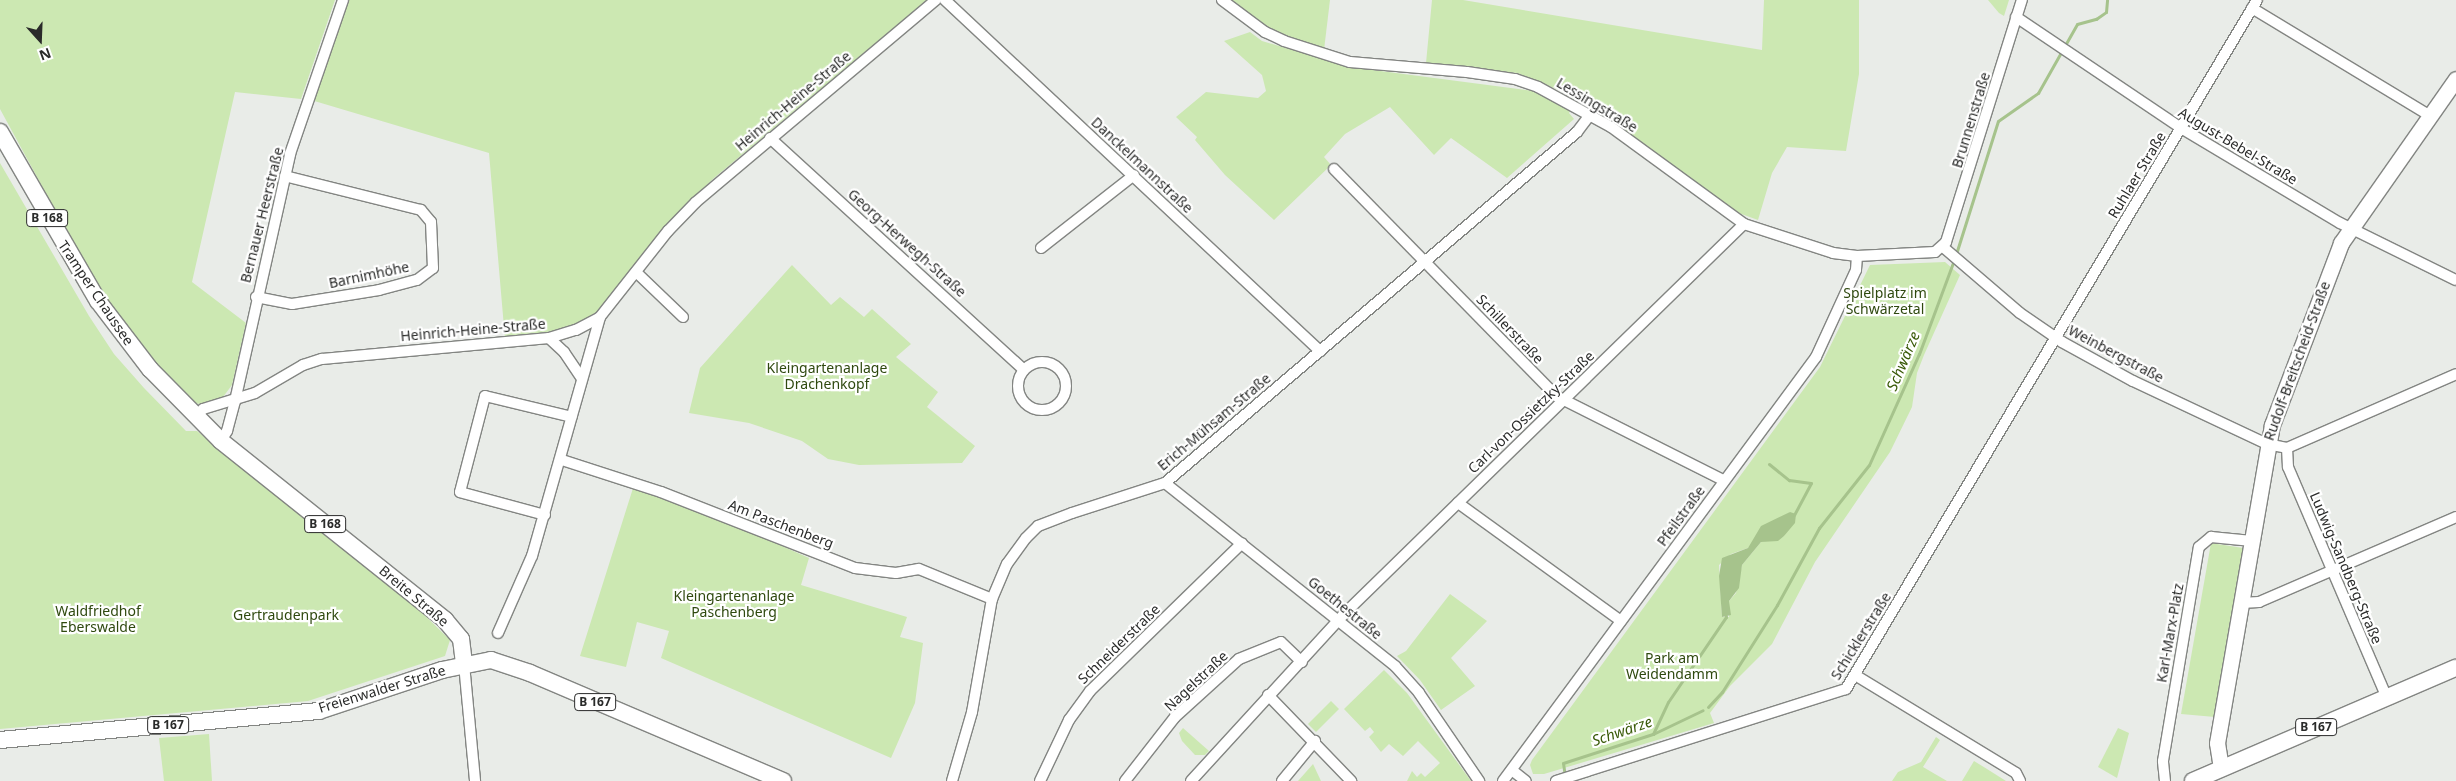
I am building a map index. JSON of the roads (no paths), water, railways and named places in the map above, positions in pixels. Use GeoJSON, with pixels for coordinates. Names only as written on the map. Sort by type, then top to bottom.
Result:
{"type":"FeatureCollection","features":[{"type":"Feature","properties":{"kind":"main road","name":"Rudolf-Breitscheid-Straße"},"geometry":{"type":"LineString","coordinates":[[2222,775],[2217,743],[2242,603],[2267,444],[2328,276],[2350,228],[2456,79]]}},
{"type":"Feature","properties":{"kind":"main road","name":"Tramper Chaussee"},"geometry":{"type":"LineString","coordinates":[[0,132],[98,302],[150,369],[196,416]]}},
{"type":"Feature","properties":{"kind":"main road","name":"Breite Straße"},"geometry":{"type":"LineString","coordinates":[[196,416],[221,440],[445,620],[461,640],[464,664]]}},
{"type":"Feature","properties":{"kind":"main road","name":"B 167"},"geometry":{"type":"LineString","coordinates":[[464,664],[484,661],[504,663],[783,781]]}},
{"type":"Feature","properties":{"kind":"main road","name":"Freienwalder Straße"},"geometry":{"type":"LineString","coordinates":[[0,740],[319,710],[464,664]]}},
{"type":"Feature","properties":{"kind":"main road","name":"B 167"},"geometry":{"type":"LineString","coordinates":[[2193,781],[2222,775],[2456,668]]}},
{"type":"Feature","properties":{"kind":"street","name":"Bernauer Heerstraße"},"geometry":{"type":"LineString","coordinates":[[221,440],[227,431],[235,400],[256,297],[285,176],[343,0]]}},
{"type":"Feature","properties":{"kind":"street","name":"Heinrich-Heine-Straße"},"geometry":{"type":"LineString","coordinates":[[196,416],[203,409],[235,400],[303,365],[329,357],[549,338],[576,330],[600,317],[696,202],[936,0]]}},
{"type":"Feature","properties":{"kind":"street","name":"Danckelmannstraße"},"geometry":{"type":"LineString","coordinates":[[945,0],[1320,350]]}},
{"type":"Feature","properties":{"kind":"street","name":"Lessingstraße"},"geometry":{"type":"LineString","coordinates":[[1222,0],[1266,32],[1311,51],[1350,62],[1515,79],[1558,95],[1590,115],[1744,224],[1833,253],[1857,256],[1950,253]]}},
{"type":"Feature","properties":{"kind":"street","name":"Brunnenstraße"},"geometry":{"type":"LineString","coordinates":[[1950,253],[1950,236],[2022,0]]}},
{"type":"Feature","properties":{"kind":"street"},"geometry":{"type":"LineString","coordinates":[[2255,4],[2430,115]]}},
{"type":"Feature","properties":{"kind":"street","name":"Ruhlaer Straße"},"geometry":{"type":"LineString","coordinates":[[2056,338],[2255,4]]}},
{"type":"Feature","properties":{"kind":"street","name":"August-Bebel-Straße"},"geometry":{"type":"LineString","coordinates":[[2016,17],[2181,128],[2350,228],[2456,280]]}},
{"type":"Feature","properties":{"kind":"street","name":"Erich-Mühsam-Straße"},"geometry":{"type":"LineString","coordinates":[[952,781],[972,712],[992,599],[1006,564],[1038,526],[1151,485],[1165,483],[1577,132],[1590,115]]}},
{"type":"Feature","properties":{"kind":"street","name":"Georg-Herwegh-Straße"},"geometry":{"type":"LineString","coordinates":[[770,138],[1024,370]]}},
{"type":"Feature","properties":{"kind":"street","name":"Schillerstraße"},"geometry":{"type":"LineString","coordinates":[[1334,169],[1562,401],[1723,480]]}},
{"type":"Feature","properties":{"kind":"street"},"geometry":{"type":"LineString","coordinates":[[1041,248],[1134,175]]}},
{"type":"Feature","properties":{"kind":"street","name":"Barnimhöhe"},"geometry":{"type":"LineString","coordinates":[[256,297],[292,304],[379,290],[426,275],[433,268],[435,259],[431,222],[421,210],[285,176]]}},
{"type":"Feature","properties":{"kind":"street","name":"Carl-von-Ossietzky-Straße"},"geometry":{"type":"LineString","coordinates":[[1191,781],[1268,695],[1302,662],[1339,621],[1744,224]]}},
{"type":"Feature","properties":{"kind":"street","name":"Weinbergstraße"},"geometry":{"type":"LineString","coordinates":[[1950,253],[2020,313],[2056,338],[2133,381],[2267,444],[2286,448]]}},
{"type":"Feature","properties":{"kind":"street","name":"Pfeilstraße"},"geometry":{"type":"LineString","coordinates":[[1503,781],[1513,771],[1723,480],[1816,358],[1856,270],[1857,256]]}},
{"type":"Feature","properties":{"kind":"street"},"geometry":{"type":"LineString","coordinates":[[636,272],[683,317]]}},
{"type":"Feature","properties":{"kind":"street"},"geometry":{"type":"LineString","coordinates":[[498,633],[532,556],[562,460],[581,377],[601,323],[600,317]]}},
{"type":"Feature","properties":{"kind":"street"},"geometry":{"type":"LineString","coordinates":[[549,338],[564,352],[581,377]]}},
{"type":"Feature","properties":{"kind":"street","name":"Schicklerstraße"},"geometry":{"type":"LineString","coordinates":[[1557,781],[1841,692],[1850,684],[2056,338]]}},
{"type":"Feature","properties":{"kind":"street"},"geometry":{"type":"LineString","coordinates":[[1038,362],[1055,365],[1061,371],[1066,386],[1060,402],[1046,409],[1030,406],[1023,401],[1018,385],[1024,370],[1038,362]]}},
{"type":"Feature","properties":{"kind":"street"},"geometry":{"type":"LineString","coordinates":[[2286,448],[2456,374]]}},
{"type":"Feature","properties":{"kind":"street"},"geometry":{"type":"LineString","coordinates":[[545,515],[460,492],[485,396],[572,417]]}},
{"type":"Feature","properties":{"kind":"street","name":"Ludwig-Sandberg-Straße"},"geometry":{"type":"LineString","coordinates":[[2286,448],[2288,467],[2387,698]]}},
{"type":"Feature","properties":{"kind":"street","name":"Am Paschenberg"},"geometry":{"type":"LineString","coordinates":[[562,460],[661,492],[855,568],[896,574],[919,570],[992,599]]}},
{"type":"Feature","properties":{"kind":"street","name":"Goethestraße"},"geometry":{"type":"LineString","coordinates":[[1165,483],[1339,621],[1408,679],[1479,781]]}},
{"type":"Feature","properties":{"kind":"street"},"geometry":{"type":"LineString","coordinates":[[1458,503],[1621,622]]}},
{"type":"Feature","properties":{"kind":"street"},"geometry":{"type":"LineString","coordinates":[[2242,603],[2259,602],[2456,517]]}},
{"type":"Feature","properties":{"kind":"street","name":"Karl-Marx-Platz"},"geometry":{"type":"LineString","coordinates":[[2165,781],[2162,761],[2199,547],[2211,537],[2252,541]]}},
{"type":"Feature","properties":{"kind":"street","name":"Schneiderstraße"},"geometry":{"type":"LineString","coordinates":[[1040,781],[1069,720],[1090,691],[1242,543]]}},
{"type":"Feature","properties":{"kind":"street","name":"Nagelstraße"},"geometry":{"type":"LineString","coordinates":[[1125,781],[1175,717],[1239,659],[1281,642],[1302,662]]}},
{"type":"Feature","properties":{"kind":"street"},"geometry":{"type":"LineString","coordinates":[[464,664],[475,781]]}},
{"type":"Feature","properties":{"kind":"street"},"geometry":{"type":"LineString","coordinates":[[1855,675],[2016,773],[2020,781]]}},
{"type":"Feature","properties":{"kind":"street"},"geometry":{"type":"LineString","coordinates":[[1268,695],[1315,741],[1351,781]]}},
{"type":"Feature","properties":{"kind":"street"},"geometry":{"type":"LineString","coordinates":[[1282,781],[1315,741]]}},
{"type":"Feature","properties":{"kind":"street"},"geometry":{"type":"LineString","coordinates":[[1513,771],[1526,781]]}},
{"type":"Feature","properties":{"kind":"waterway","name":"Schwärze"},"geometry":{"type":"LineString","coordinates":[[1956,254],[1998,121],[2038,93],[2077,24],[2096,19],[2106,12],[2107,0]]}},
{"type":"Feature","properties":{"kind":"waterway","name":"Schwärze"},"geometry":{"type":"LineString","coordinates":[[1708,707],[1722,692],[1777,605],[1819,528],[1869,465],[1919,354],[1954,260]]}},
{"type":"Feature","properties":{"kind":"waterway"},"geometry":{"type":"LineString","coordinates":[[1769,464],[1789,480],[1811,483],[1794,515]]}},
{"type":"Feature","properties":{"kind":"waterway"},"geometry":{"type":"LineString","coordinates":[[1653,734],[1668,702],[1726,617],[1725,613]]}},
{"type":"Feature","properties":{"kind":"waterway","name":"Schwärze"},"geometry":{"type":"LineString","coordinates":[[1565,777],[1563,763],[1653,734],[1703,710]]}},
{"type":"Feature","properties":{"kind":"park label","name":"Spielplatz im Schwärzetal"},"geometry":{"type":"Point","coordinates":[1885,302]}},
{"type":"Feature","properties":{"kind":"park label","name":"Kleingartenanlage Drachenkopf"},"geometry":{"type":"Point","coordinates":[827,376]}},
{"type":"Feature","properties":{"kind":"park label","name":"Kleingartenanlage Paschenberg"},"geometry":{"type":"Point","coordinates":[734,604]}},
{"type":"Feature","properties":{"kind":"park label","name":"Gertraudenpark"},"geometry":{"type":"Point","coordinates":[286,615]}},
{"type":"Feature","properties":{"kind":"park label","name":"Waldfriedhof Eberswalde"},"geometry":{"type":"Point","coordinates":[98,620]}},
{"type":"Feature","properties":{"kind":"park label","name":"Park am Weidendamm"},"geometry":{"type":"Point","coordinates":[1672,666]}}]}
